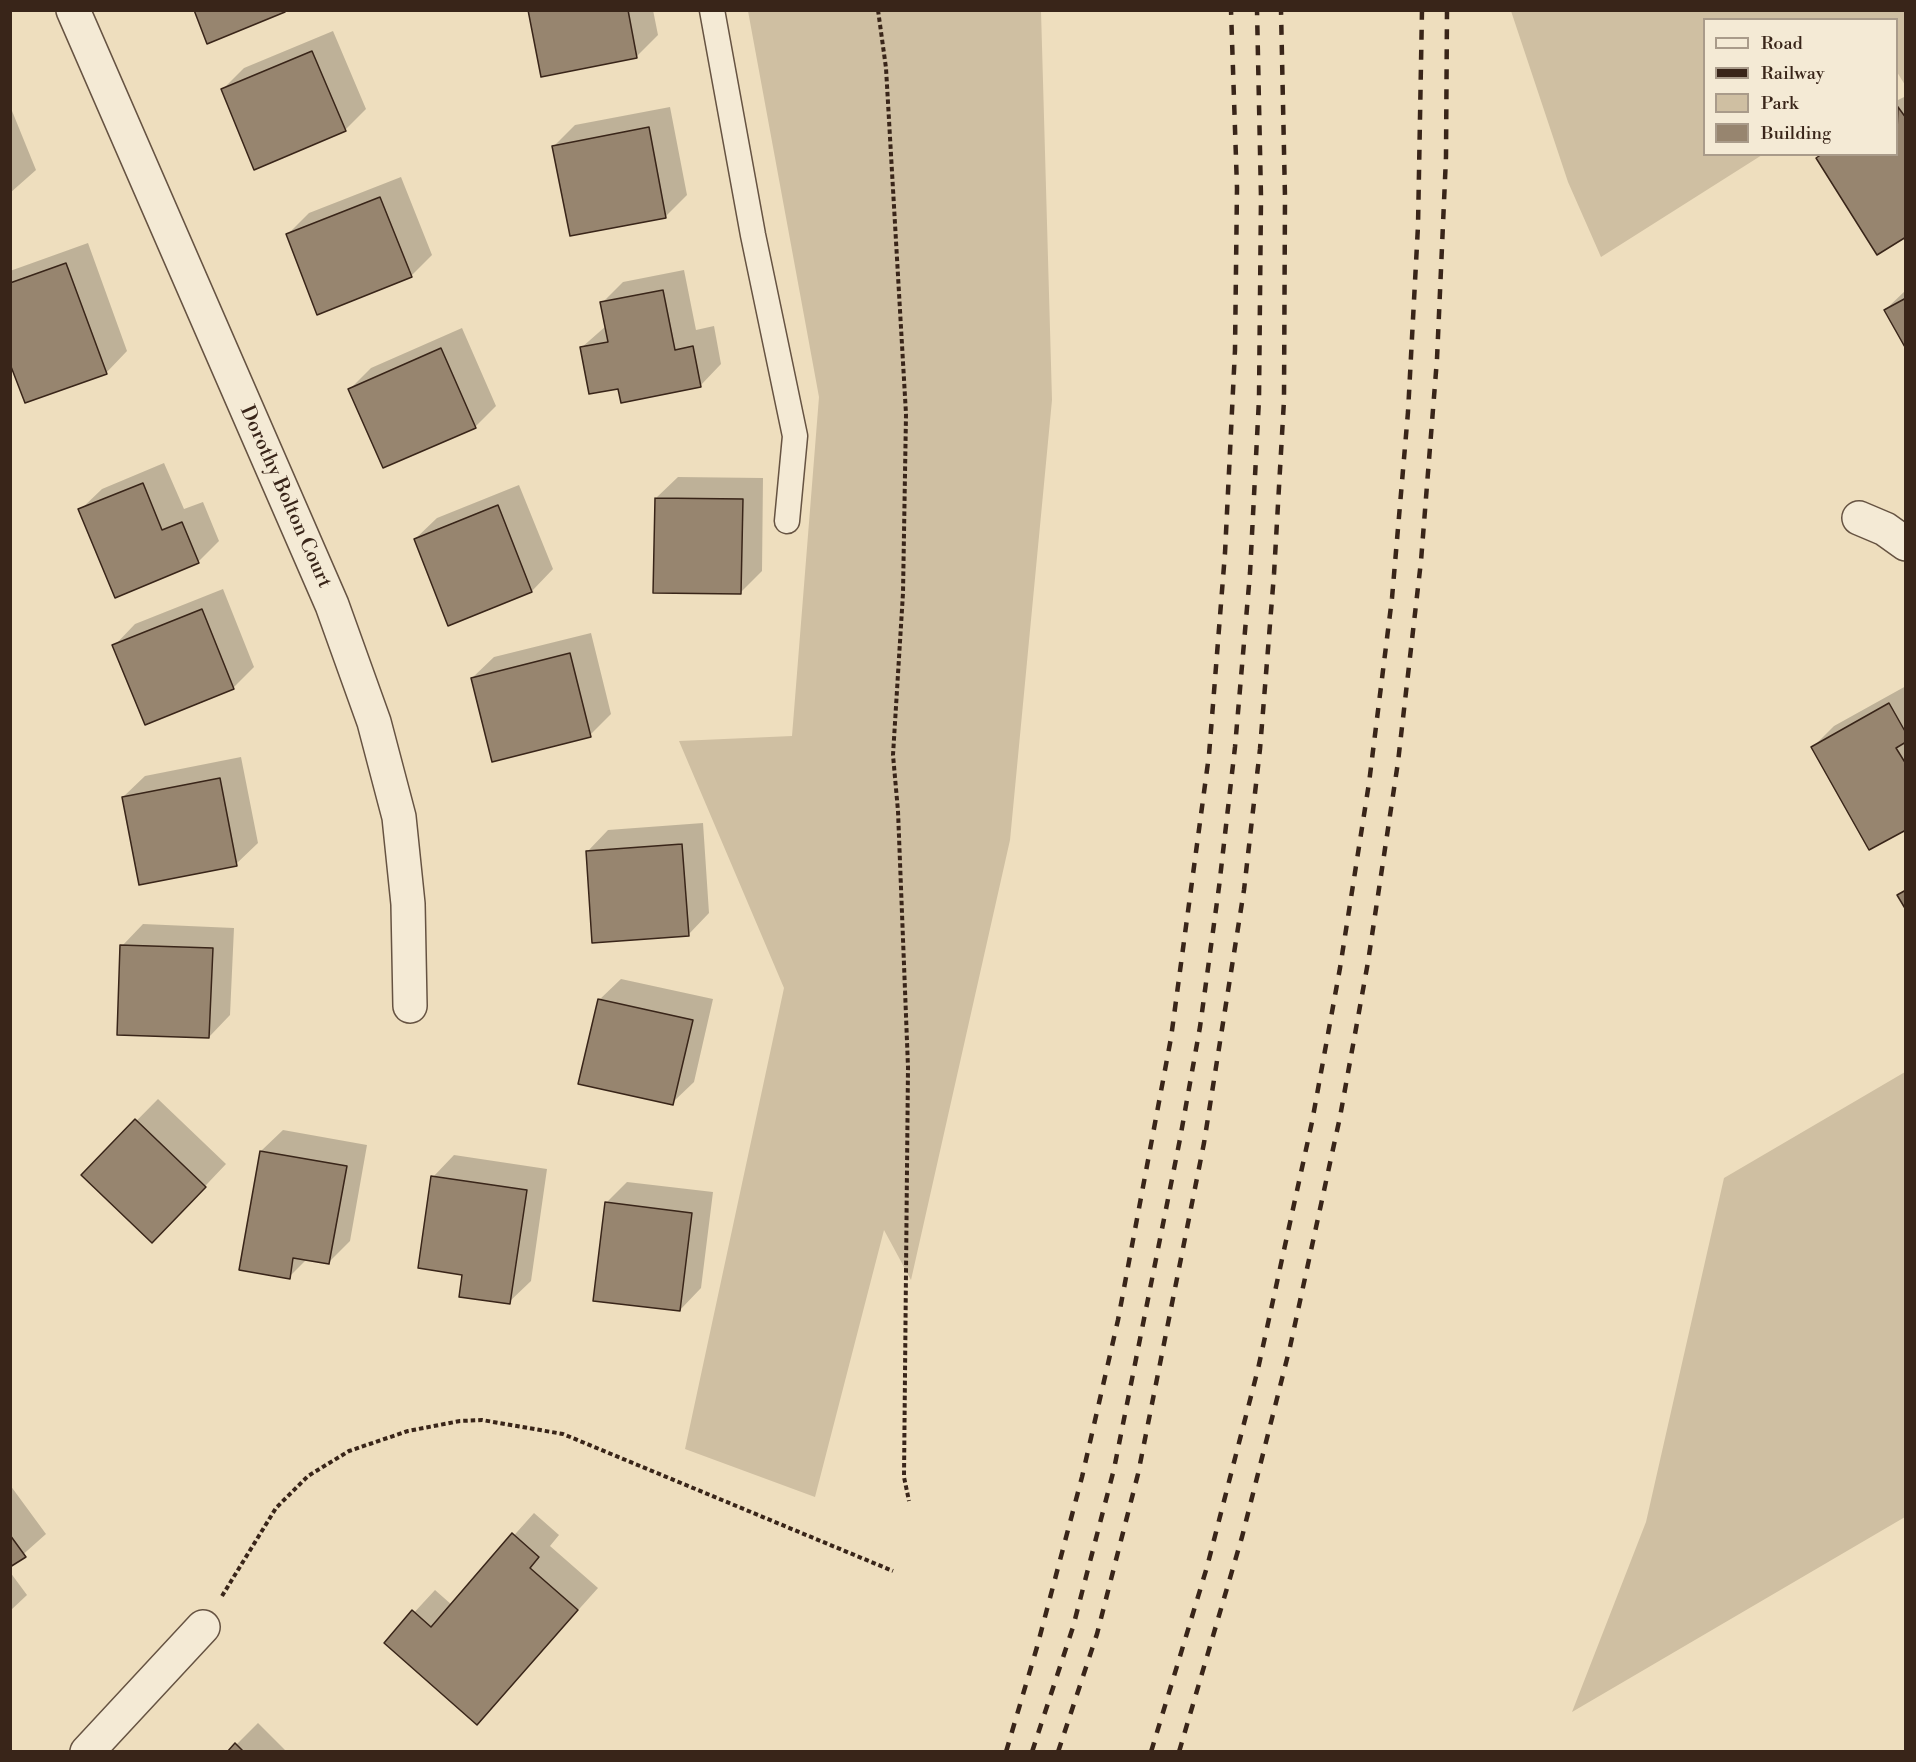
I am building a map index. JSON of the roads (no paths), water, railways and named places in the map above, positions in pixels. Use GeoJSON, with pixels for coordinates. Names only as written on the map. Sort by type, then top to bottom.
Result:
{"type":"FeatureCollection","features":[{"type":"Feature","properties":{"kind":"street","name":"Dorothy Bolton Court"},"geometry":{"type":"LineString","coordinates":[[73,10],[332,605],[374,722],[399,817],[408,904],[410,1006]]}},
{"type":"Feature","properties":{"kind":"street"},"geometry":{"type":"LineString","coordinates":[[1859,518],[1884,529],[1905,544]]}},
{"type":"Feature","properties":{"kind":"street"},"geometry":{"type":"LineString","coordinates":[[87,1752],[203,1628]]}},
{"type":"Feature","properties":{"kind":"lane"},"geometry":{"type":"LineString","coordinates":[[712,10],[753,235],[795,436],[788,521]]}},
{"type":"Feature","properties":{"kind":"railway"},"geometry":{"type":"LineString","coordinates":[[1006,1752],[1037,1647],[1082,1477],[1118,1320],[1171,1038],[1209,755],[1225,553],[1235,350],[1237,188],[1231,10]]}},
{"type":"Feature","properties":{"kind":"railway"},"geometry":{"type":"LineString","coordinates":[[1032,1752],[1073,1627],[1114,1469],[1180,1139],[1200,1027],[1219,887],[1235,747],[1250,573],[1259,399],[1261,197],[1257,10]]}},
{"type":"Feature","properties":{"kind":"railway"},"geometry":{"type":"LineString","coordinates":[[1058,1752],[1097,1634],[1138,1474],[1204,1143],[1244,890],[1260,749],[1274,574],[1284,400],[1285,197],[1281,10]]}},
{"type":"Feature","properties":{"kind":"railway"},"geometry":{"type":"LineString","coordinates":[[1151,1752],[1207,1567],[1258,1369],[1312,1122],[1340,968],[1369,783],[1392,598],[1408,412],[1418,226],[1422,10]]}},
{"type":"Feature","properties":{"kind":"railway"},"geometry":{"type":"LineString","coordinates":[[1179,1752],[1242,1537],[1290,1347],[1340,1117],[1368,962],[1398,762],[1421,561],[1437,359],[1446,157],[1447,10]]}}]}
